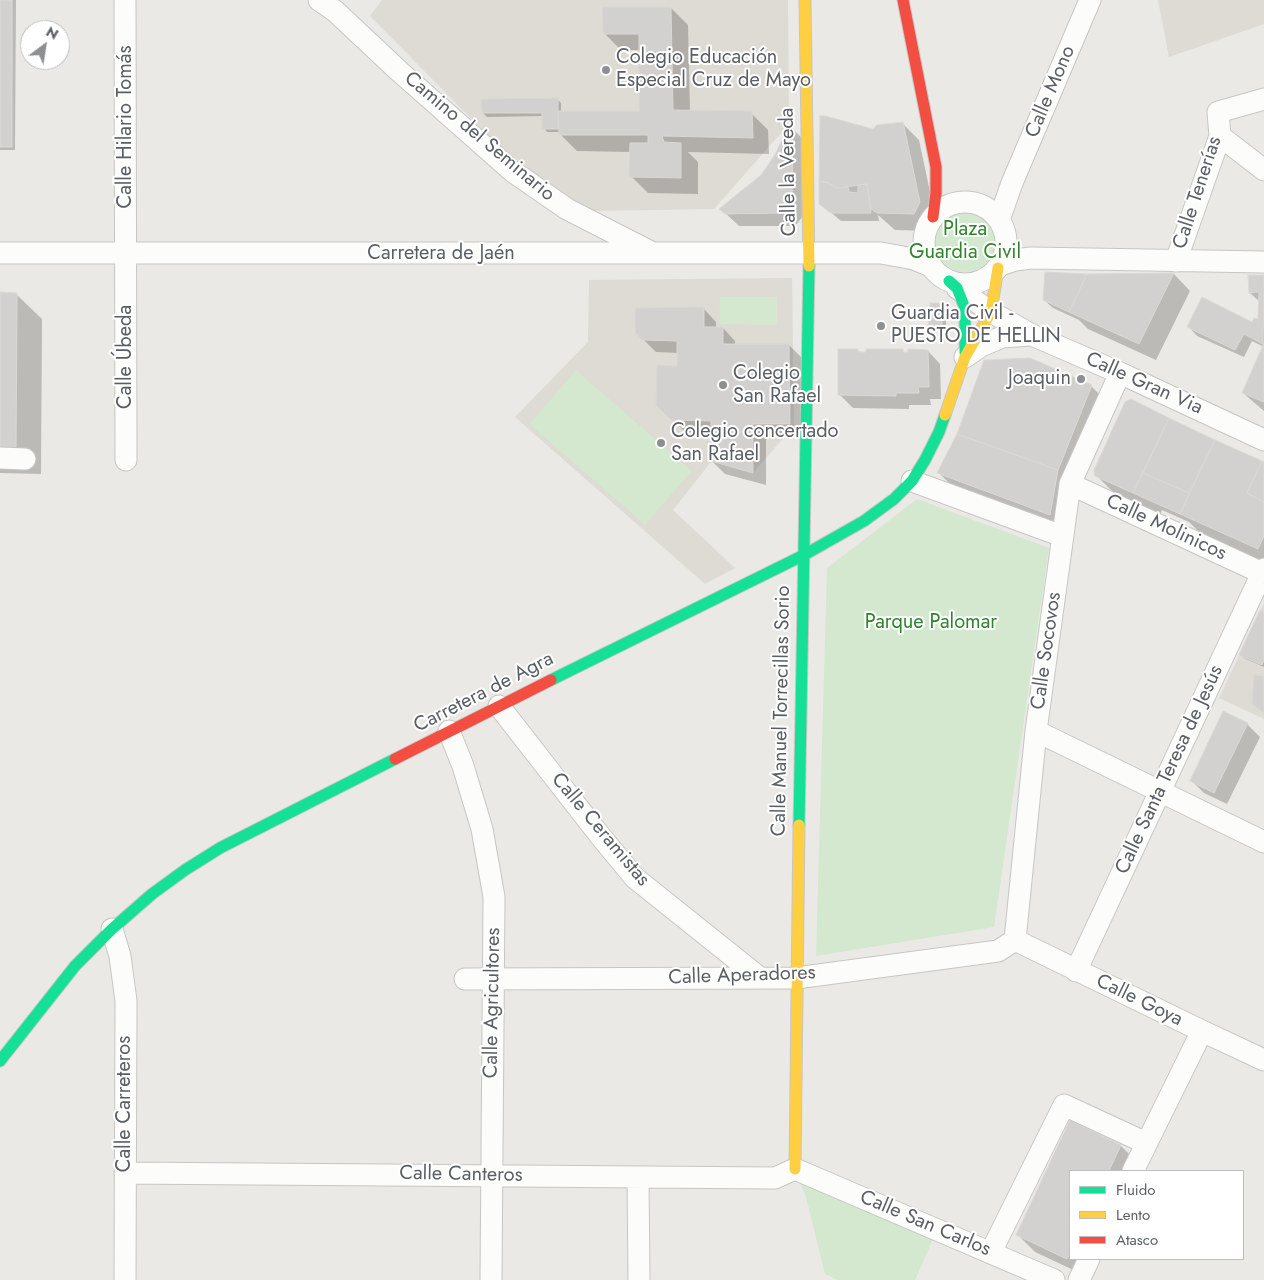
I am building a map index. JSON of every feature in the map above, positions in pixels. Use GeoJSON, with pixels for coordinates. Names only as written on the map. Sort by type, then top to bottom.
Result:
{"type":"FeatureCollection","features":[{"type":"Feature","properties":{"kind":"street","name":"Calle Hilario Tomás"},"geometry":{"type":"LineString","coordinates":[[125,0],[126,254]]}},
{"type":"Feature","properties":{"kind":"street","name":"Camino del Seminario"},"geometry":{"type":"LineString","coordinates":[[319,0],[335,11],[400,72],[512,171],[567,210],[654,254]]}},
{"type":"Feature","properties":{"kind":"street","name":"Calle la Vereda"},"geometry":{"type":"LineString","coordinates":[[805,0],[810,254]]}},
{"type":"Feature","properties":{"kind":"street"},"geometry":{"type":"LineString","coordinates":[[903,0],[936,167],[936,193],[933,217],[924,239],[927,258],[931,266],[942,277],[953,284],[967,284],[984,280],[1015,260],[1031,258],[1264,262]]}},
{"type":"Feature","properties":{"kind":"street","name":"Calle Mono"},"geometry":{"type":"LineString","coordinates":[[998,220],[1090,0]]}},
{"type":"Feature","properties":{"kind":"street","name":"Calle Tenerías"},"geometry":{"type":"LineString","coordinates":[[1176,261],[1220,136],[1218,112],[1264,99]]}},
{"type":"Feature","properties":{"kind":"street"},"geometry":{"type":"LineString","coordinates":[[1220,136],[1264,170]]}},
{"type":"Feature","properties":{"kind":"street"},"geometry":{"type":"LineString","coordinates":[[936,167],[947,192],[956,203]]}},
{"type":"Feature","properties":{"kind":"street"},"geometry":{"type":"LineString","coordinates":[[978,204],[1012,184]]}},
{"type":"Feature","properties":{"kind":"street"},"geometry":{"type":"LineString","coordinates":[[933,217],[947,206],[956,203],[978,204],[990,210],[1004,230],[1005,254],[997,272],[1004,303],[1027,332],[1002,337],[981,346],[965,357]]}},
{"type":"Feature","properties":{"kind":"street","name":"Carretera de Jaén"},"geometry":{"type":"LineString","coordinates":[[881,253],[924,239]]}},
{"type":"Feature","properties":{"kind":"street"},"geometry":{"type":"LineString","coordinates":[[1006,242],[1012,251],[1021,256],[1031,258]]}},
{"type":"Feature","properties":{"kind":"street","name":"Carretera de Jaén"},"geometry":{"type":"LineString","coordinates":[[0,254],[881,253],[914,260],[931,266]]}},
{"type":"Feature","properties":{"kind":"street","name":"Calle Úbeda"},"geometry":{"type":"LineString","coordinates":[[126,254],[126,460]]}},
{"type":"Feature","properties":{"kind":"street","name":"Calle Manuel Torrecillas Sorio"},"geometry":{"type":"LineString","coordinates":[[795,1169],[796,978],[810,254]]}},
{"type":"Feature","properties":{"kind":"street","name":"Carretera de Agra"},"geometry":{"type":"LineString","coordinates":[[0,1061],[75,966],[112,929],[152,894],[185,870],[220,848],[499,706],[804,555],[864,521],[894,499],[912,481],[939,432],[965,357],[991,312],[997,272]]}},
{"type":"Feature","properties":{"kind":"street","name":"Carretera de Agra"},"geometry":{"type":"LineString","coordinates":[[953,284],[963,302],[966,316],[965,357]]}},
{"type":"Feature","properties":{"kind":"street","name":"Calle Gran Via"},"geometry":{"type":"LineString","coordinates":[[953,284],[991,312],[1027,332],[1264,440]]}},
{"type":"Feature","properties":{"kind":"street","name":"Calle Socovos"},"geometry":{"type":"LineString","coordinates":[[1015,940],[1036,731],[1070,484],[1120,373]]}},
{"type":"Feature","properties":{"kind":"street"},"geometry":{"type":"LineString","coordinates":[[0,458],[25,458]]}},
{"type":"Feature","properties":{"kind":"street"},"geometry":{"type":"LineString","coordinates":[[912,481],[1062,536]]}},
{"type":"Feature","properties":{"kind":"street","name":"Calle Molinicos"},"geometry":{"type":"LineString","coordinates":[[1070,484],[1263,571]]}},
{"type":"Feature","properties":{"kind":"street","name":"Calle Santa Teresa de Jesús"},"geometry":{"type":"LineString","coordinates":[[1076,971],[1263,571]]}},
{"type":"Feature","properties":{"kind":"street","name":"Calle Ceramistas"},"geometry":{"type":"LineString","coordinates":[[499,706],[601,838],[635,878],[760,978]]}},
{"type":"Feature","properties":{"kind":"street"},"geometry":{"type":"LineString","coordinates":[[1036,731],[1264,842]]}},
{"type":"Feature","properties":{"kind":"street","name":"Calle Agricultores"},"geometry":{"type":"LineString","coordinates":[[449,732],[463,766],[482,829],[494,897],[491,1280]]}},
{"type":"Feature","properties":{"kind":"street","name":"Calle Carreteros"},"geometry":{"type":"LineString","coordinates":[[112,929],[120,956],[126,1001],[125,1280]]}},
{"type":"Feature","properties":{"kind":"street","name":"Calle Aperadores"},"geometry":{"type":"LineString","coordinates":[[465,979],[796,978],[998,951],[1015,940]]}},
{"type":"Feature","properties":{"kind":"street","name":"Calle Goya"},"geometry":{"type":"LineString","coordinates":[[1015,940],[1202,1032],[1264,1060]]}},
{"type":"Feature","properties":{"kind":"street"},"geometry":{"type":"LineString","coordinates":[[1133,1170],[1202,1032]]}},
{"type":"Feature","properties":{"kind":"street"},"geometry":{"type":"LineString","coordinates":[[991,1252],[1064,1105],[1146,1144]]}},
{"type":"Feature","properties":{"kind":"street","name":"Calle Canteros"},"geometry":{"type":"LineString","coordinates":[[125,1173],[776,1178],[795,1169]]}},
{"type":"Feature","properties":{"kind":"street","name":"Calle San Carlos"},"geometry":{"type":"LineString","coordinates":[[795,1169],[1054,1280]]}},
{"type":"Feature","properties":{"kind":"street"},"geometry":{"type":"LineString","coordinates":[[638,1178],[640,1280]]}},
{"type":"Feature","properties":{"kind":"street"},"geometry":{"type":"LineString","coordinates":[[1079,1280],[1089,1260]]}},
{"type":"Feature","properties":{"kind":"shaded area","name":"Colegio Educación Especial Cruz de Mayo"},"geometry":{"type":"Polygon","coordinates":[[[382,0],[788,0],[789,124],[714,209],[590,211],[505,153],[370,16],[382,0]]]}},
{"type":"Feature","properties":{"kind":"shaded area"},"geometry":{"type":"Polygon","coordinates":[[[1158,0],[1264,0],[1264,24],[1169,57],[1158,0]]]}},
{"type":"Feature","properties":{"kind":"shaded area","name":"Colegio concertado San Rafael"},"geometry":{"type":"Polygon","coordinates":[[[792,278],[794,426],[753,473],[711,462],[673,510],[735,568],[705,584],[515,417],[588,342],[589,280],[792,278]]]}},
{"type":"Feature","properties":{"kind":"shaded area"},"geometry":{"type":"Polygon","coordinates":[[[1264,603],[1264,719],[1219,698],[1264,603]]]}},
{"type":"Feature","properties":{"kind":"green space","name":"Plaza Guardia Civil"},"geometry":{"type":"Polygon","coordinates":[[[959,212],[971,212],[982,217],[990,225],[995,236],[993,254],[982,267],[971,272],[959,272],[948,267],[940,259],[935,248],[935,236],[940,225],[948,217],[959,212]]]}},
{"type":"Feature","properties":{"kind":"green space"},"geometry":{"type":"Polygon","coordinates":[[[720,297],[777,297],[777,325],[719,324],[720,297]]]}},
{"type":"Feature","properties":{"kind":"green space"},"geometry":{"type":"Polygon","coordinates":[[[576,370],[692,471],[645,525],[529,424],[576,370]]]}},
{"type":"Feature","properties":{"kind":"green space","name":"Parque Palomar"},"geometry":{"type":"Polygon","coordinates":[[[917,499],[1049,548],[994,927],[816,956],[827,568],[917,499]]]}},
{"type":"Feature","properties":{"kind":"green space"},"geometry":{"type":"Polygon","coordinates":[[[795,1169],[937,1230],[915,1280],[838,1280],[825,1274],[806,1197],[795,1169]]]}},
{"type":"Feature","properties":{"kind":"building"},"geometry":{"type":"Polygon","coordinates":[[[0,0],[12,0],[12,147],[0,147],[0,0]]]}},
{"type":"Feature","properties":{"kind":"building"},"geometry":{"type":"Polygon","coordinates":[[[602,7],[671,7],[673,110],[752,111],[753,138],[662,136],[664,142],[681,143],[681,178],[629,177],[630,143],[648,143],[648,135],[559,135],[558,111],[639,111],[639,34],[603,34],[602,7]]]}},
{"type":"Feature","properties":{"kind":"building"},"geometry":{"type":"Polygon","coordinates":[[[558,98],[558,129],[542,129],[542,113],[482,113],[481,99],[558,98]]]}},
{"type":"Feature","properties":{"kind":"building"},"geometry":{"type":"Polygon","coordinates":[[[820,116],[873,129],[877,125],[903,122],[920,202],[914,214],[877,213],[871,209],[867,184],[837,188],[829,183],[819,181],[820,116]]]}},
{"type":"Feature","properties":{"kind":"building"},"geometry":{"type":"Polygon","coordinates":[[[793,127],[792,201],[782,213],[725,214],[719,209],[761,175],[776,153],[787,129],[793,127]]]}},
{"type":"Feature","properties":{"kind":"building"},"geometry":{"type":"Polygon","coordinates":[[[819,181],[829,183],[837,188],[848,187],[849,192],[858,193],[858,185],[867,184],[871,213],[831,213],[819,204],[819,181]]]}},
{"type":"Feature","properties":{"kind":"building"},"geometry":{"type":"Polygon","coordinates":[[[1045,272],[1087,274],[1069,312],[1043,300],[1045,272]]]}},
{"type":"Feature","properties":{"kind":"building"},"geometry":{"type":"Polygon","coordinates":[[[1174,273],[1139,344],[1069,312],[1087,274],[1174,273]]]}},
{"type":"Feature","properties":{"kind":"building"},"geometry":{"type":"Polygon","coordinates":[[[1248,275],[1264,275],[1263,344],[1244,334],[1235,350],[1187,327],[1202,297],[1252,322],[1254,318],[1258,319],[1259,292],[1249,293],[1248,275]]]}},
{"type":"Feature","properties":{"kind":"building"},"geometry":{"type":"Polygon","coordinates":[[[0,292],[17,293],[16,449],[0,449],[0,292]]]}},
{"type":"Feature","properties":{"kind":"building"},"geometry":{"type":"Polygon","coordinates":[[[930,303],[943,303],[942,312],[930,311],[930,303]]]}},
{"type":"Feature","properties":{"kind":"building","name":"Colegio San Rafael"},"geometry":{"type":"Polygon","coordinates":[[[704,307],[704,327],[723,327],[723,344],[789,344],[790,424],[753,424],[753,473],[711,461],[711,421],[671,420],[656,405],[657,365],[677,366],[677,341],[642,340],[635,332],[635,308],[704,307]]]}},
{"type":"Feature","properties":{"kind":"building"},"geometry":{"type":"Polygon","coordinates":[[[929,311],[942,312],[942,327],[928,327],[929,311]]]}},
{"type":"Feature","properties":{"kind":"building"},"geometry":{"type":"Polygon","coordinates":[[[1264,343],[1264,402],[1242,393],[1264,343]]]}},
{"type":"Feature","properties":{"kind":"building"},"geometry":{"type":"Polygon","coordinates":[[[838,349],[858,349],[858,352],[866,352],[866,349],[903,349],[903,352],[908,352],[908,349],[928,350],[929,387],[918,387],[919,393],[896,393],[896,396],[838,395],[838,349]]]}},
{"type":"Feature","properties":{"kind":"building"},"geometry":{"type":"Polygon","coordinates":[[[1030,358],[1092,385],[1058,470],[957,434],[984,360],[1030,358]]]}},
{"type":"Feature","properties":{"kind":"building"},"geometry":{"type":"Polygon","coordinates":[[[1131,399],[1169,418],[1133,493],[1095,476],[1094,470],[1125,402],[1131,399]]]}},
{"type":"Feature","properties":{"kind":"building"},"geometry":{"type":"Polygon","coordinates":[[[1169,418],[1215,440],[1189,493],[1143,473],[1169,418]]]}},
{"type":"Feature","properties":{"kind":"building"},"geometry":{"type":"Polygon","coordinates":[[[957,434],[1058,470],[1050,515],[937,473],[957,434]]]}},
{"type":"Feature","properties":{"kind":"building"},"geometry":{"type":"Polygon","coordinates":[[[1215,440],[1262,461],[1247,493],[1264,502],[1264,536],[1258,549],[1180,514],[1215,440]]]}},
{"type":"Feature","properties":{"kind":"building"},"geometry":{"type":"Polygon","coordinates":[[[1262,461],[1264,462],[1264,502],[1247,493],[1262,461]]]}},
{"type":"Feature","properties":{"kind":"building"},"geometry":{"type":"Polygon","coordinates":[[[1143,473],[1189,493],[1180,514],[1133,493],[1143,473]]]}},
{"type":"Feature","properties":{"kind":"building"},"geometry":{"type":"Polygon","coordinates":[[[1260,610],[1264,612],[1264,660],[1262,665],[1239,655],[1260,610]]]}},
{"type":"Feature","properties":{"kind":"building"},"geometry":{"type":"Polygon","coordinates":[[[1254,675],[1264,676],[1264,713],[1252,704],[1254,675]]]}},
{"type":"Feature","properties":{"kind":"building"},"geometry":{"type":"Polygon","coordinates":[[[1223,711],[1248,723],[1214,793],[1190,781],[1223,711]]]}},
{"type":"Feature","properties":{"kind":"building"},"geometry":{"type":"Polygon","coordinates":[[[1070,1120],[1121,1145],[1109,1170],[1069,1170],[1069,1255],[1067,1259],[1016,1235],[1070,1120]]]}},
{"type":"Feature","properties":{"kind":"traffic: fast"},"geometry":{"type":"LineString","coordinates":[[799,825],[809,266]]}},
{"type":"Feature","properties":{"kind":"traffic: fast"},"geometry":{"type":"LineString","coordinates":[[949,281],[957,288],[965,308],[965,353]]}},
{"type":"Feature","properties":{"kind":"traffic: fast"},"geometry":{"type":"LineString","coordinates":[[551,680],[804,555],[864,521],[894,499],[912,481],[925,460],[945,415]]}},
{"type":"Feature","properties":{"kind":"traffic: fast"},"geometry":{"type":"LineString","coordinates":[[0,1061],[75,966],[112,929],[152,894],[220,848],[395,759]]}},
{"type":"Feature","properties":{"kind":"traffic: slow"},"geometry":{"type":"LineString","coordinates":[[805,0],[809,266]]}},
{"type":"Feature","properties":{"kind":"traffic: slow"},"geometry":{"type":"LineString","coordinates":[[945,415],[965,357],[991,312],[998,268]]}},
{"type":"Feature","properties":{"kind":"traffic: slow"},"geometry":{"type":"LineString","coordinates":[[795,1169],[799,825]]}},
{"type":"Feature","properties":{"kind":"traffic: jam"},"geometry":{"type":"LineString","coordinates":[[903,0],[936,167],[936,193],[933,217]]}},
{"type":"Feature","properties":{"kind":"traffic: jam"},"geometry":{"type":"LineString","coordinates":[[395,759],[551,680]]}},
{"type":"Feature","properties":{"kind":"place","name":"Colegio Educación Especial Cruz de Mayo"},"geometry":{"type":"Point","coordinates":[606,70]}},
{"type":"Feature","properties":{"kind":"place","name":"Guardia Civil - PUESTO DE HELLIN"},"geometry":{"type":"Point","coordinates":[881,326]}},
{"type":"Feature","properties":{"kind":"place","name":"Joaquin"},"geometry":{"type":"Point","coordinates":[1081,379]}},
{"type":"Feature","properties":{"kind":"place","name":"Colegio San Rafael"},"geometry":{"type":"Point","coordinates":[723,385]}},
{"type":"Feature","properties":{"kind":"place","name":"Colegio concertado San Rafael"},"geometry":{"type":"Point","coordinates":[661,443]}}]}
